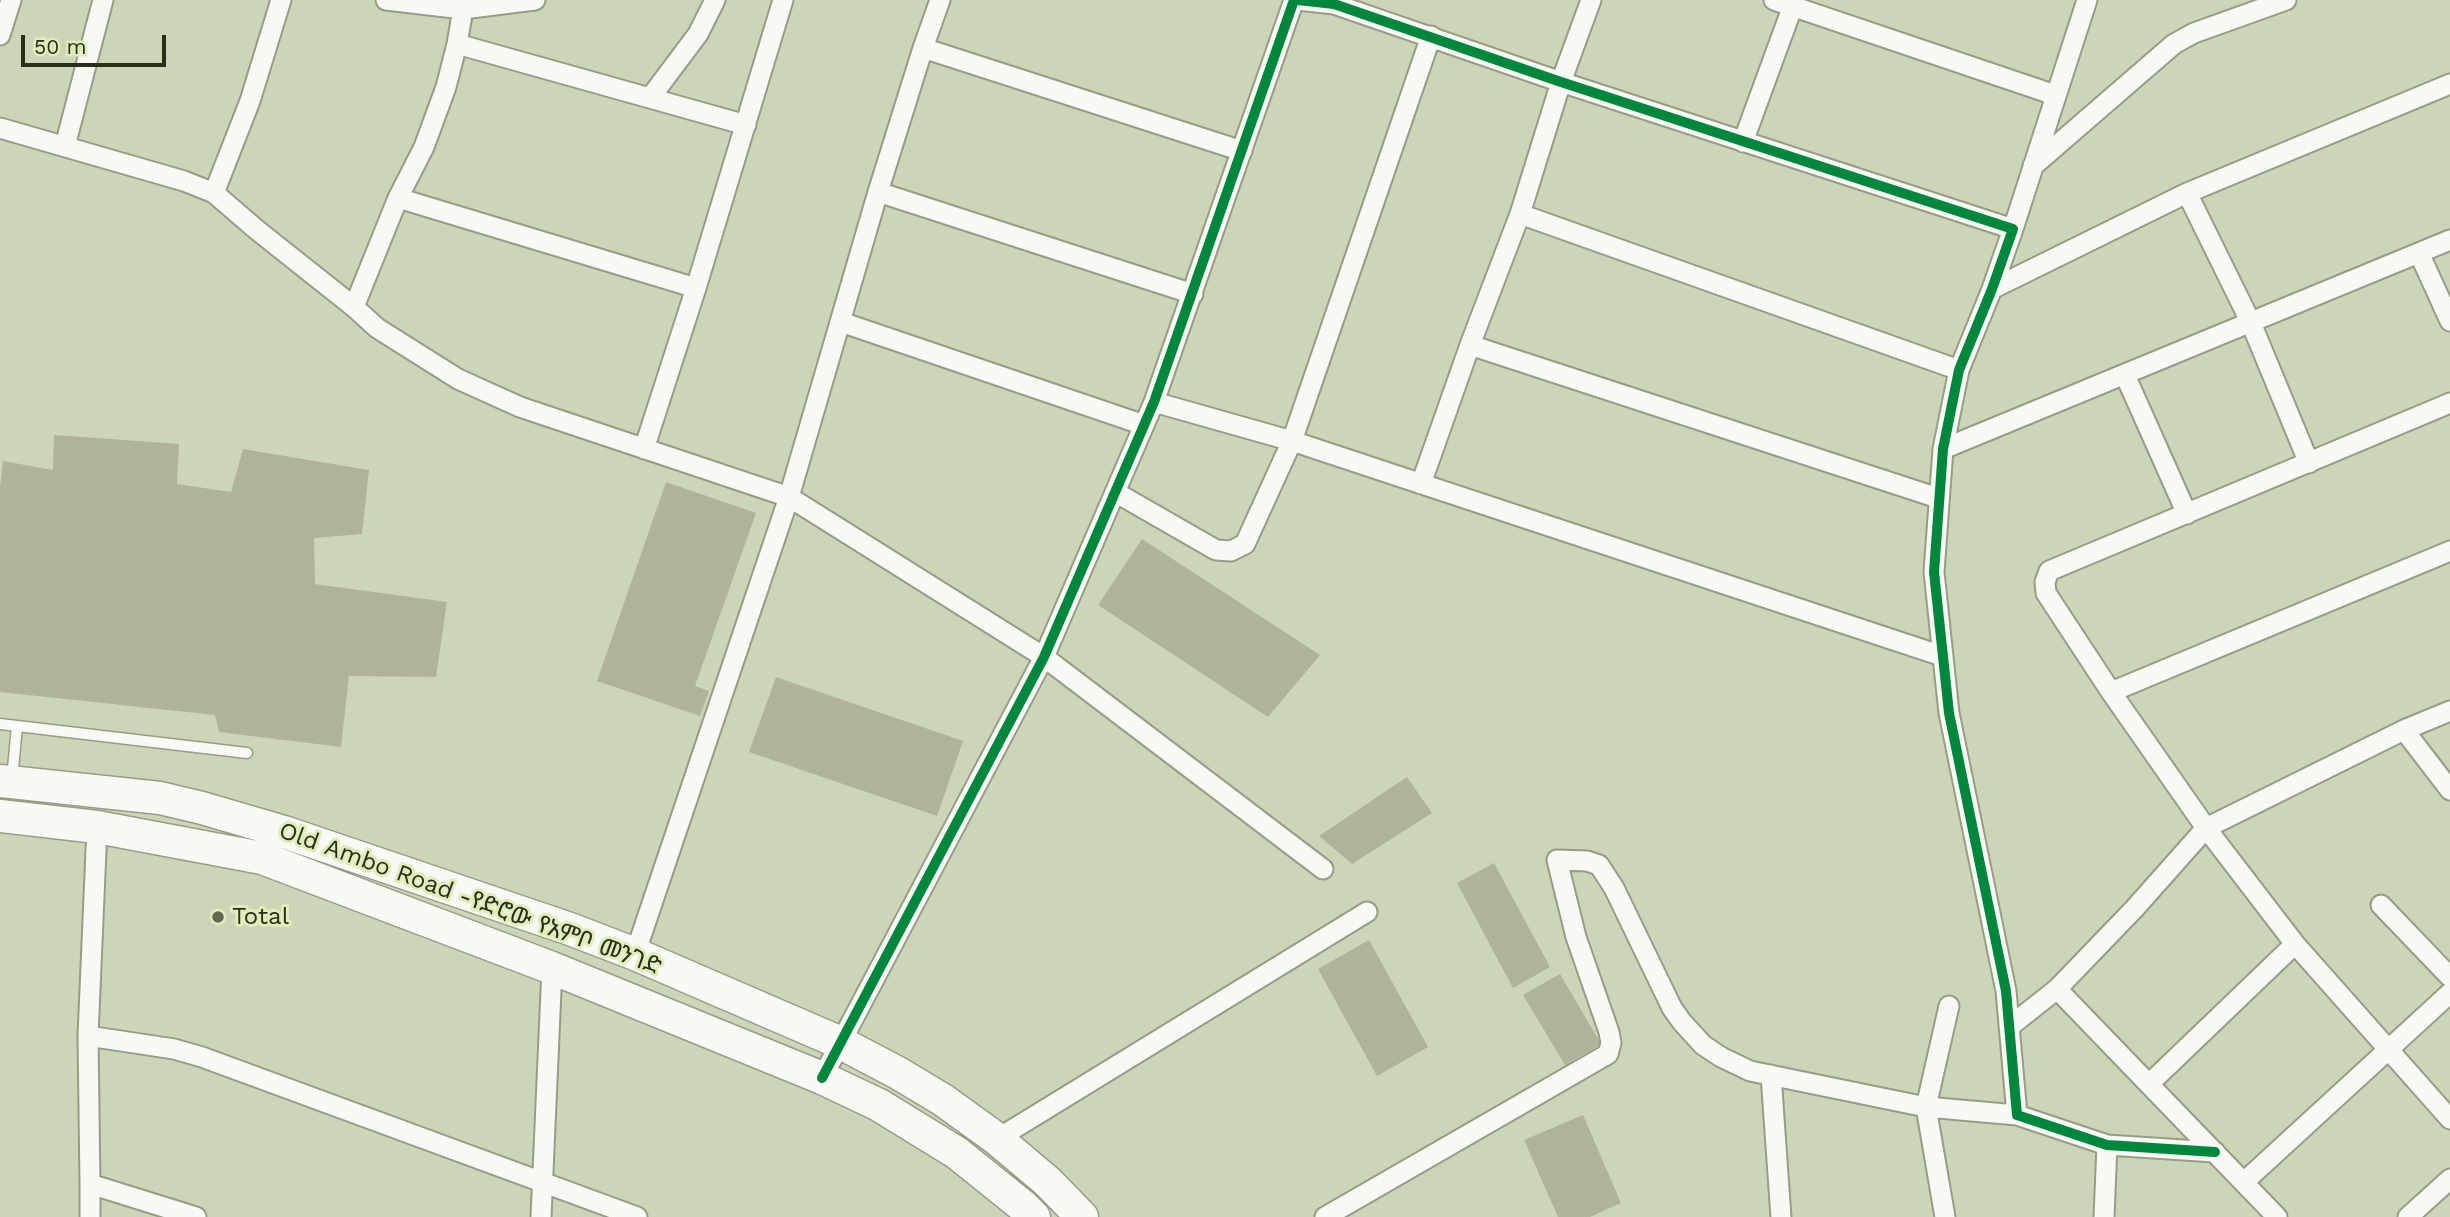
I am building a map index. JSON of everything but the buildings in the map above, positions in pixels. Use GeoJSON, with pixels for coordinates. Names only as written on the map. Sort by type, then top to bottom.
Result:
{"type":"FeatureCollection","features":[{"type":"Feature","properties":{"kind":"main road","name":"Old Ambo Road -የድሮው የአምቦ መንገድ"},"geometry":{"type":"LineString","coordinates":[[6,782],[160,798],[202,808],[323,845],[557,924],[635,954],[841,1043],[898,1073],[943,1100],[998,1139],[1048,1182],[1082,1217]]}},
{"type":"Feature","properties":{"kind":"main road","name":"Old Ambo Road -የድሮው የአምቦ መንገድ"},"geometry":{"type":"LineString","coordinates":[[0,816],[97,827],[262,858],[552,968],[822,1078],[879,1105],[957,1153],[1034,1217]]}},
{"type":"Feature","properties":{"kind":"street"},"geometry":{"type":"LineString","coordinates":[[0,35],[11,0]]}},
{"type":"Feature","properties":{"kind":"street"},"geometry":{"type":"LineString","coordinates":[[65,146],[103,0]]}},
{"type":"Feature","properties":{"kind":"street"},"geometry":{"type":"LineString","coordinates":[[215,193],[250,101],[281,0]]}},
{"type":"Feature","properties":{"kind":"street"},"geometry":{"type":"LineString","coordinates":[[386,0],[463,9],[535,0]]}},
{"type":"Feature","properties":{"kind":"street"},"geometry":{"type":"LineString","coordinates":[[650,98],[698,34],[715,0]]}},
{"type":"Feature","properties":{"kind":"street"},"geometry":{"type":"LineString","coordinates":[[644,449],[783,0]]}},
{"type":"Feature","properties":{"kind":"street"},"geometry":{"type":"LineString","coordinates":[[635,954],[789,497],[878,192],[940,0]]}},
{"type":"Feature","properties":{"kind":"street"},"geometry":{"type":"LineString","coordinates":[[822,1078],[1044,657],[1154,402],[1296,0],[1335,2],[1561,82],[2013,229]]}},
{"type":"Feature","properties":{"kind":"street"},"geometry":{"type":"LineString","coordinates":[[1421,484],[1520,214],[1561,82],[1591,0]]}},
{"type":"Feature","properties":{"kind":"street"},"geometry":{"type":"LineString","coordinates":[[2017,1115],[2006,991],[1949,713],[1934,572],[1938,498],[1943,449],[1959,370],[2013,229],[2087,0]]}},
{"type":"Feature","properties":{"kind":"street"},"geometry":{"type":"LineString","coordinates":[[2033,166],[2174,44],[2194,33],[2286,0]]}},
{"type":"Feature","properties":{"kind":"street"},"geometry":{"type":"LineString","coordinates":[[1743,142],[1787,2],[2055,95]]}},
{"type":"Feature","properties":{"kind":"street"},"geometry":{"type":"LineString","coordinates":[[354,307],[398,198],[424,147],[446,86],[463,9]]}},
{"type":"Feature","properties":{"kind":"street"},"geometry":{"type":"LineString","coordinates":[[1115,492],[1216,550],[1231,551],[1245,544],[1293,441],[1431,36]]}},
{"type":"Feature","properties":{"kind":"street"},"geometry":{"type":"LineString","coordinates":[[457,44],[746,125]]}},
{"type":"Feature","properties":{"kind":"street"},"geometry":{"type":"LineString","coordinates":[[923,48],[1242,151]]}},
{"type":"Feature","properties":{"kind":"street"},"geometry":{"type":"LineString","coordinates":[[1992,289],[2188,193],[2450,84]]}},
{"type":"Feature","properties":{"kind":"street"},"geometry":{"type":"LineString","coordinates":[[0,128],[184,181],[215,193],[377,328],[458,379],[520,407],[789,497],[1044,657],[1323,869]]}},
{"type":"Feature","properties":{"kind":"street"},"geometry":{"type":"LineString","coordinates":[[878,192],[1193,294]]}},
{"type":"Feature","properties":{"kind":"street"},"geometry":{"type":"LineString","coordinates":[[2188,193],[2251,323],[2309,463]]}},
{"type":"Feature","properties":{"kind":"street"},"geometry":{"type":"LineString","coordinates":[[398,198],[696,288]]}},
{"type":"Feature","properties":{"kind":"street"},"geometry":{"type":"LineString","coordinates":[[1520,214],[1959,370]]}},
{"type":"Feature","properties":{"kind":"street"},"geometry":{"type":"LineString","coordinates":[[1943,449],[2450,240]]}},
{"type":"Feature","properties":{"kind":"street"},"geometry":{"type":"LineString","coordinates":[[2419,253],[2450,321]]}},
{"type":"Feature","properties":{"kind":"street"},"geometry":{"type":"LineString","coordinates":[[841,322],[1144,425]]}},
{"type":"Feature","properties":{"kind":"street"},"geometry":{"type":"LineString","coordinates":[[1470,345],[1938,498]]}},
{"type":"Feature","properties":{"kind":"street"},"geometry":{"type":"LineString","coordinates":[[2125,375],[2187,514]]}},
{"type":"Feature","properties":{"kind":"street"},"geometry":{"type":"LineString","coordinates":[[1154,402],[1293,441],[1942,656]]}},
{"type":"Feature","properties":{"kind":"street"},"geometry":{"type":"LineString","coordinates":[[2450,403],[2049,571],[2045,582],[2046,593],[2206,828],[2295,944],[2450,1119]]}},
{"type":"Feature","properties":{"kind":"street"},"geometry":{"type":"LineString","coordinates":[[2111,692],[2450,551]]}},
{"type":"Feature","properties":{"kind":"street"},"geometry":{"type":"LineString","coordinates":[[2009,1027],[2057,989],[2135,908],[2206,828],[2404,730],[2450,711]]}},
{"type":"Feature","properties":{"kind":"street"},"geometry":{"type":"LineString","coordinates":[[2404,730],[2450,790]]}},
{"type":"Feature","properties":{"kind":"street"},"geometry":{"type":"LineString","coordinates":[[90,1217],[88,1036],[97,827]]}},
{"type":"Feature","properties":{"kind":"street"},"geometry":{"type":"LineString","coordinates":[[1329,1216],[1608,1054],[1611,1043],[1609,1032],[1576,937],[1557,860],[1599,864],[1614,888],[1672,1007],[1682,1022],[1703,1045],[1750,1071],[1926,1107],[2017,1115],[2107,1145],[2215,1152]]}},
{"type":"Feature","properties":{"kind":"street"},"geometry":{"type":"LineString","coordinates":[[2381,905],[2450,977]]}},
{"type":"Feature","properties":{"kind":"street"},"geometry":{"type":"LineString","coordinates":[[998,1139],[1367,912]]}},
{"type":"Feature","properties":{"kind":"street"},"geometry":{"type":"LineString","coordinates":[[2149,1084],[2295,944]]}},
{"type":"Feature","properties":{"kind":"street"},"geometry":{"type":"LineString","coordinates":[[541,1217],[552,968]]}},
{"type":"Feature","properties":{"kind":"street"},"geometry":{"type":"LineString","coordinates":[[2057,989],[2277,1217]]}},
{"type":"Feature","properties":{"kind":"street"},"geometry":{"type":"LineString","coordinates":[[2244,1182],[2450,993]]}},
{"type":"Feature","properties":{"kind":"street"},"geometry":{"type":"LineString","coordinates":[[1945,1217],[1926,1107],[1949,1006]]}},
{"type":"Feature","properties":{"kind":"street"},"geometry":{"type":"LineString","coordinates":[[88,1036],[174,1049],[202,1057],[637,1217]]}},
{"type":"Feature","properties":{"kind":"street"},"geometry":{"type":"LineString","coordinates":[[1771,1075],[1781,1217]]}},
{"type":"Feature","properties":{"kind":"street"},"geometry":{"type":"LineString","coordinates":[[2104,1217],[2107,1145]]}},
{"type":"Feature","properties":{"kind":"street"},"geometry":{"type":"LineString","coordinates":[[2408,1217],[2450,1179]]}},
{"type":"Feature","properties":{"kind":"street"},"geometry":{"type":"LineString","coordinates":[[90,1184],[196,1217]]}},
{"type":"Feature","properties":{"kind":"lane"},"geometry":{"type":"LineString","coordinates":[[0,724],[247,753]]}},
{"type":"Feature","properties":{"kind":"lane"},"geometry":{"type":"LineString","coordinates":[[6,782],[17,726]]}},
{"type":"Feature","properties":{"kind":"cycle path"},"geometry":{"type":"LineString","coordinates":[[822,1078],[1044,657],[1154,402],[1294,0]]}},
{"type":"Feature","properties":{"kind":"cycle path"},"geometry":{"type":"LineString","coordinates":[[1298,0],[1334,4],[1561,82],[2013,229],[1959,370],[1943,449],[1934,572],[1949,713],[2006,991],[2017,1115],[2107,1145],[2215,1152]]}},
{"type":"Feature","properties":{"kind":"place","name":"Total"},"geometry":{"type":"Point","coordinates":[218,917]}}]}
